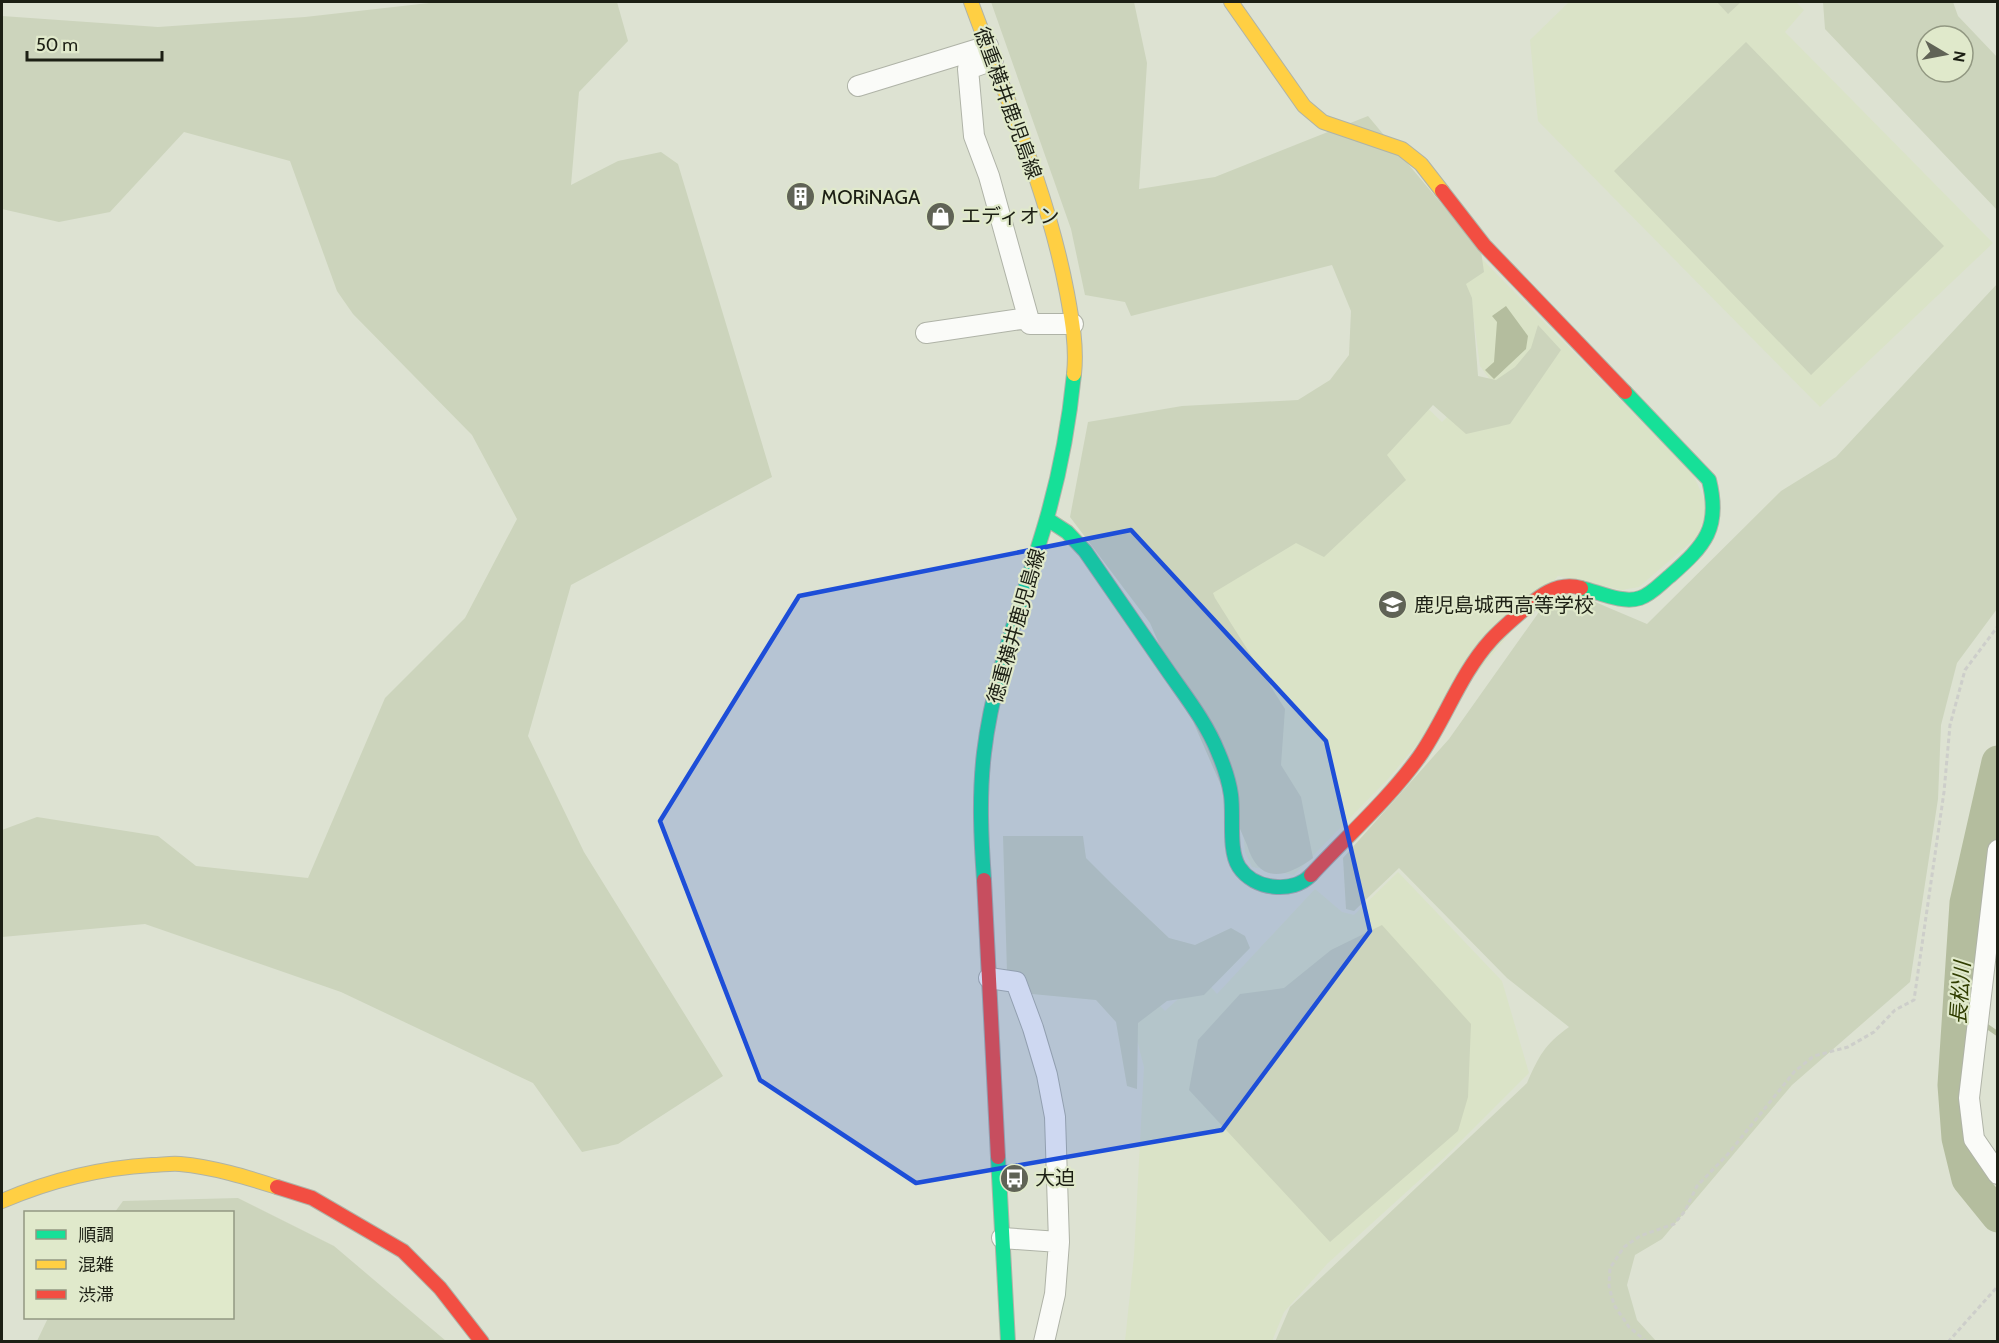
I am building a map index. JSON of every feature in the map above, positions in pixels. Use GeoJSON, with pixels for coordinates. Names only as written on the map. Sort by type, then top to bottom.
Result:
{"type":"FeatureCollection","features":[{"type":"Feature","properties":{"kind":"street","name":"徳重横井鹿児島線"},"geometry":{"type":"LineString","coordinates":[[971,2],[1046,205],[1059,250],[1073,324],[1076,358],[1064,452],[1047,519],[1000,672],[984,752],[980,811],[1008,1341]]}},
{"type":"Feature","properties":{"kind":"street"},"geometry":{"type":"LineString","coordinates":[[1047,519],[1067,532],[1085,550],[1206,726],[1226,773],[1231,796],[1234,850],[1239,867],[1252,880],[1271,887],[1289,887],[1307,879],[1395,786],[1419,756],[1472,666],[1490,641],[1532,602],[1546,592],[1560,587],[1574,586],[1627,600],[1641,598],[1651,592],[1710,534],[1716,515],[1715,497],[1709,480],[1484,245],[1421,164],[1402,149],[1323,122],[1304,106],[1231,2]]}},
{"type":"Feature","properties":{"kind":"street"},"geometry":{"type":"LineString","coordinates":[[858,86],[990,53]]}},
{"type":"Feature","properties":{"kind":"street"},"geometry":{"type":"LineString","coordinates":[[990,53],[968,69],[974,136],[989,176],[1028,318],[1030,324],[1073,324]]}},
{"type":"Feature","properties":{"kind":"street"},"geometry":{"type":"LineString","coordinates":[[926,333],[1028,318]]}},
{"type":"Feature","properties":{"kind":"street"},"geometry":{"type":"LineString","coordinates":[[1998,850],[1969,1098],[1974,1139],[1998,1174]]}},
{"type":"Feature","properties":{"kind":"street"},"geometry":{"type":"LineString","coordinates":[[989,978],[1016,982],[1047,1075],[1055,1117],[1059,1242],[1054,1294],[1044,1341]]}},
{"type":"Feature","properties":{"kind":"street"},"geometry":{"type":"LineString","coordinates":[[2,1201],[37,1186],[83,1173],[134,1166],[179,1164],[234,1173],[312,1198],[403,1251],[440,1288],[482,1341]]}},
{"type":"Feature","properties":{"kind":"street"},"geometry":{"type":"LineString","coordinates":[[1002,1238],[1059,1242]]}},
{"type":"Feature","properties":{"kind":"path"},"geometry":{"type":"LineString","coordinates":[[1647,1341],[1624,1320],[1614,1305],[1609,1286],[1610,1268],[1624,1247],[1640,1236],[1674,1224],[1685,1211],[1697,1186],[1728,1154],[1795,1071],[1814,1056],[1848,1047],[1874,1032],[1895,1010],[1914,1000],[1944,792],[1950,725],[1965,670],[1998,626]]}},
{"type":"Feature","properties":{"kind":"path"},"geometry":{"type":"LineString","coordinates":[[1948,1341],[1998,1286]]}},
{"type":"Feature","properties":{"kind":"highlighted area"},"geometry":{"type":"Polygon","coordinates":[[[1131,530],[1326,741],[1370,931],[1222,1130],[916,1183],[760,1080],[660,821],[799,596],[1131,530]]]}},
{"type":"Feature","properties":{"kind":"shaded area"},"geometry":{"type":"Polygon","coordinates":[[[438,2],[617,2],[628,41],[579,92],[571,185],[618,161],[661,152],[678,164],[772,477],[571,585],[528,736],[584,852],[723,1076],[618,1144],[582,1152],[533,1083],[341,992],[145,924],[2,937],[2,830],[37,817],[158,836],[196,866],[308,878],[385,698],[465,618],[517,519],[472,435],[353,314],[337,291],[290,161],[184,132],[110,212],[59,222],[2,209],[2,16],[158,27],[305,17],[438,2]]]}},
{"type":"Feature","properties":{"kind":"shaded area"},"geometry":{"type":"Polygon","coordinates":[[[991,2],[1134,2],[1147,63],[1139,189],[1215,177],[1368,116],[1481,251],[1484,272],[1466,284],[1472,298],[1478,376],[1496,380],[1515,367],[1531,348],[1538,325],[1561,350],[1510,424],[1466,434],[1433,405],[1387,455],[1406,480],[1324,557],[1296,543],[1213,593],[1285,709],[1281,765],[1301,797],[1313,858],[1293,870],[1274,874],[1266,872],[1252,858],[1150,623],[1070,517],[1088,422],[1182,406],[1298,400],[1330,380],[1349,355],[1351,311],[1332,265],[1131,316],[1125,302],[1085,295],[1071,229],[991,2]]]}},
{"type":"Feature","properties":{"kind":"shaded area"},"geometry":{"type":"Polygon","coordinates":[[[1569,2],[1796,2],[1804,10],[1785,32],[1993,243],[1820,407],[1538,121],[1530,40],[1569,2]]]}},
{"type":"Feature","properties":{"kind":"shaded area"},"geometry":{"type":"Polygon","coordinates":[[[1717,2],[1741,2],[1728,14],[1717,2]]]}},
{"type":"Feature","properties":{"kind":"shaded area"},"geometry":{"type":"Polygon","coordinates":[[[1823,2],[1953,2],[1958,16],[1966,24],[1915,24],[1915,84],[1975,84],[1975,34],[1997,57],[1997,210],[1825,29],[1823,2]]]}},
{"type":"Feature","properties":{"kind":"shaded area"},"geometry":{"type":"Polygon","coordinates":[[[1746,42],[1944,246],[1811,375],[1614,171],[1746,42]]]}},
{"type":"Feature","properties":{"kind":"shaded area"},"geometry":{"type":"Polygon","coordinates":[[[1479,256],[1693,474],[1708,508],[1697,537],[1639,587],[1622,590],[1558,576],[1388,779],[1294,875],[1252,867],[1245,852],[1240,798],[1153,630],[1421,402],[1442,422],[1459,405],[1494,385],[1480,366],[1474,321],[1456,307],[1454,277],[1479,256]]]}},
{"type":"Feature","properties":{"kind":"shaded area"},"geometry":{"type":"Polygon","coordinates":[[[1997,284],[1997,609],[1957,663],[1941,725],[1938,799],[1910,982],[1792,1085],[1662,1239],[1635,1255],[1627,1285],[1637,1320],[1656,1341],[1275,1342],[1290,1307],[1527,1083],[1543,1052],[1569,1027],[1507,978],[1399,868],[1354,911],[1346,909],[1343,858],[1449,739],[1539,612],[1588,599],[1647,624],[1781,491],[1836,457],[1997,284]]]}},
{"type":"Feature","properties":{"kind":"shaded area"},"geometry":{"type":"Polygon","coordinates":[[[1506,306],[1528,336],[1526,349],[1494,379],[1485,370],[1494,362],[1497,322],[1492,316],[1506,306]]]}},
{"type":"Feature","properties":{"kind":"shaded area"},"geometry":{"type":"Polygon","coordinates":[[[1003,836],[1083,836],[1086,858],[1169,938],[1195,945],[1231,928],[1245,936],[1250,948],[1204,995],[1167,1001],[1138,1023],[1137,1089],[1127,1086],[1116,1022],[1096,1000],[1032,994],[1024,976],[1007,972],[1003,836]]]}},
{"type":"Feature","properties":{"kind":"shaded area"},"geometry":{"type":"Polygon","coordinates":[[[1398,872],[1502,981],[1529,1073],[1445,1157],[1327,1264],[1284,1312],[1272,1341],[1125,1341],[1134,1256],[1144,1067],[1116,979],[1155,1001],[1165,1011],[1202,977],[1217,994],[1315,889],[1342,912],[1354,915],[1398,872]]]}},
{"type":"Feature","properties":{"kind":"shaded area"},"geometry":{"type":"Polygon","coordinates":[[[1382,925],[1471,1024],[1468,1097],[1458,1131],[1330,1242],[1189,1090],[1198,1040],[1240,994],[1284,988],[1331,950],[1382,925]]]}},
{"type":"Feature","properties":{"kind":"shaded area"},"geometry":{"type":"Polygon","coordinates":[[[238,1198],[334,1246],[446,1341],[37,1341],[48,1319],[234,1319],[234,1211],[116,1211],[123,1201],[238,1198]]]}},
{"type":"Feature","properties":{"kind":"waterway","name":"長松川"},"geometry":{"type":"LineString","coordinates":[[1998,762],[1966,903],[1954,1085],[1958,1138],[1968,1179],[1998,1216]]}},
{"type":"Feature","properties":{"kind":"waterway"},"geometry":{"type":"LineString","coordinates":[[1985,1025],[1998,1034]]}},
{"type":"Feature","properties":{"kind":"traffic: fast"},"geometry":{"type":"LineString","coordinates":[[984,880],[981,801],[982,769],[988,724],[1010,636],[1056,485],[1067,430],[1074,374]]}},
{"type":"Feature","properties":{"kind":"traffic: fast"},"geometry":{"type":"LineString","coordinates":[[1581,588],[1626,600],[1640,598],[1656,588],[1693,555],[1701,545],[1711,523],[1713,511],[1709,480],[1625,392]]}},
{"type":"Feature","properties":{"kind":"traffic: fast"},"geometry":{"type":"LineString","coordinates":[[1047,519],[1067,532],[1085,551],[1208,730],[1229,784],[1234,852],[1239,867],[1254,881],[1274,887],[1294,885],[1311,875]]}},
{"type":"Feature","properties":{"kind":"traffic: fast"},"geometry":{"type":"LineString","coordinates":[[998,1157],[1008,1342]]}},
{"type":"Feature","properties":{"kind":"traffic: slow"},"geometry":{"type":"LineString","coordinates":[[971,2],[1025,146],[1049,218],[1071,313],[1074,374]]}},
{"type":"Feature","properties":{"kind":"traffic: slow"},"geometry":{"type":"LineString","coordinates":[[1231,2],[1304,106],[1323,122],[1402,149],[1421,164],[1442,191]]}},
{"type":"Feature","properties":{"kind":"traffic: slow"},"geometry":{"type":"LineString","coordinates":[[2,1201],[76,1176],[113,1169],[170,1164],[217,1170],[277,1187]]}},
{"type":"Feature","properties":{"kind":"traffic: jam"},"geometry":{"type":"LineString","coordinates":[[1442,191],[1484,245],[1625,392]]}},
{"type":"Feature","properties":{"kind":"traffic: jam"},"geometry":{"type":"LineString","coordinates":[[1311,875],[1407,773],[1428,743],[1470,667],[1494,636],[1527,606],[1548,592],[1572,586],[1581,588]]}},
{"type":"Feature","properties":{"kind":"traffic: jam"},"geometry":{"type":"LineString","coordinates":[[984,880],[998,1157]]}},
{"type":"Feature","properties":{"kind":"traffic: jam"},"geometry":{"type":"LineString","coordinates":[[277,1187],[312,1198],[403,1251],[440,1288],[482,1342]]}},
{"type":"Feature","properties":{"kind":"place","name":"MORiNAGA"},"geometry":{"type":"Point","coordinates":[800,197]}},
{"type":"Feature","properties":{"kind":"place","name":"エディオン"},"geometry":{"type":"Point","coordinates":[940,216]}},
{"type":"Feature","properties":{"kind":"place","name":"鹿児島城西高等学校"},"geometry":{"type":"Point","coordinates":[1393,605]}},
{"type":"Feature","properties":{"kind":"place","name":"大迫"},"geometry":{"type":"Point","coordinates":[1014,1178]}}]}
